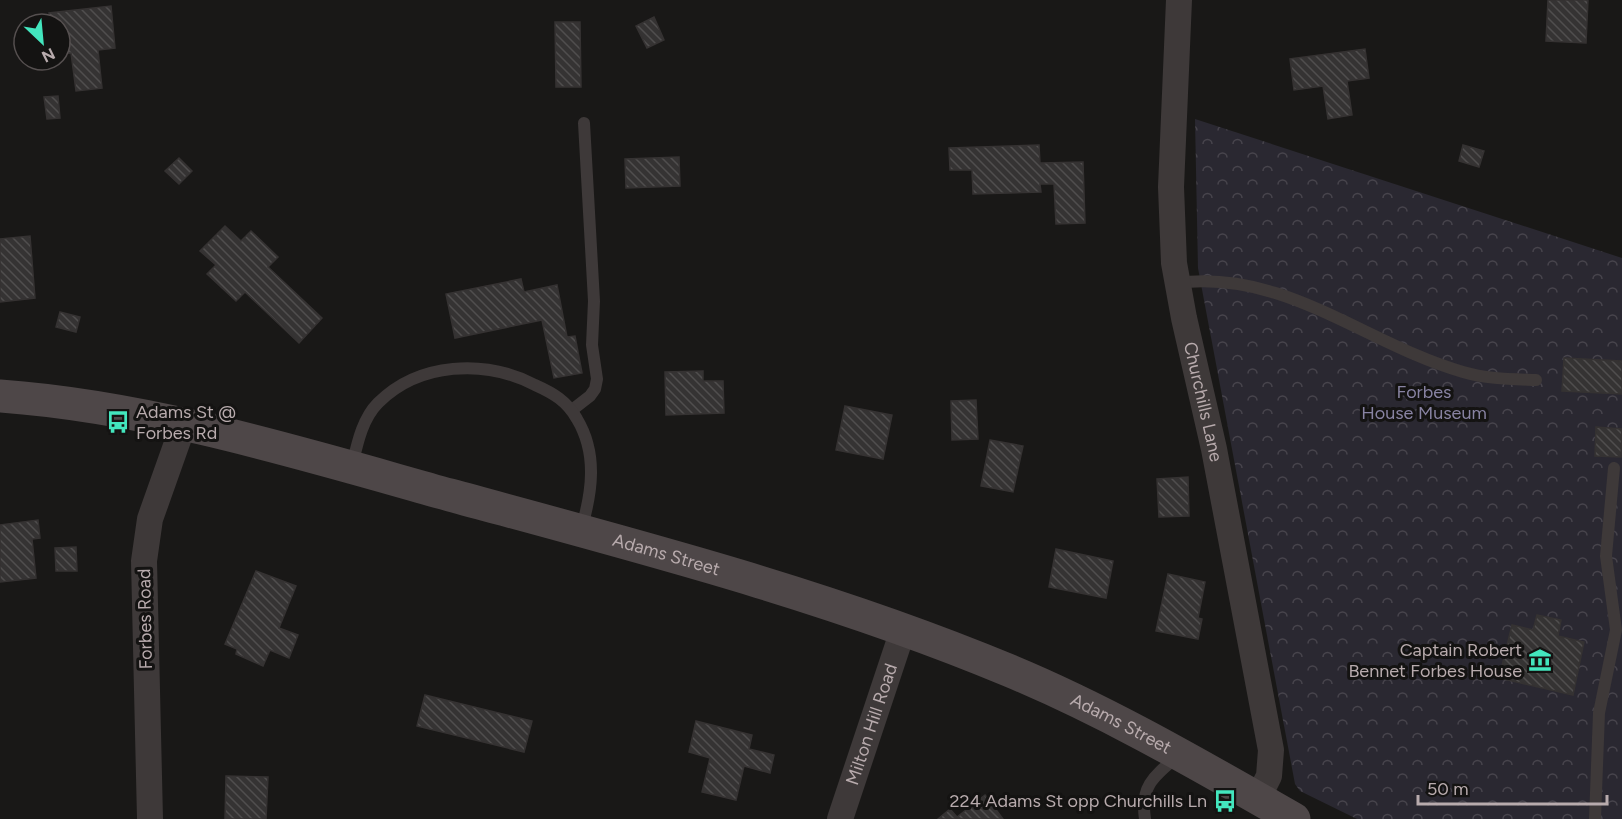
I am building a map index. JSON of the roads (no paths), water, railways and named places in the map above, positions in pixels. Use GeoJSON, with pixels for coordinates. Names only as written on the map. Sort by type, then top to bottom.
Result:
{"type":"FeatureCollection","features":[{"type":"Feature","properties":{"kind":"main road","name":"Adams Street"},"geometry":{"type":"LineString","coordinates":[[0,396],[68,404],[183,426],[351,468],[681,559],[903,630],[1042,685],[1180,755],[1294,819]]}},
{"type":"Feature","properties":{"kind":"street","name":"Churchills Lane"},"geometry":{"type":"LineString","coordinates":[[1179,0],[1171,187],[1177,283],[1214,449],[1271,750],[1269,776],[1258,798]]}},
{"type":"Feature","properties":{"kind":"street","name":"Forbes Road"},"geometry":{"type":"LineString","coordinates":[[150,819],[144,561],[150,519],[183,426]]}},
{"type":"Feature","properties":{"kind":"street","name":"Milton Hill Road"},"geometry":{"type":"LineString","coordinates":[[840,819],[903,630]]}},
{"type":"Feature","properties":{"kind":"lane"},"geometry":{"type":"LineString","coordinates":[[572,410],[590,396],[597,380],[592,345],[594,301],[584,123]]}},
{"type":"Feature","properties":{"kind":"lane"},"geometry":{"type":"LineString","coordinates":[[1177,283],[1209,280],[1265,288],[1446,367],[1480,376],[1536,380]]}},
{"type":"Feature","properties":{"kind":"lane"},"geometry":{"type":"LineString","coordinates":[[351,468],[359,435],[376,404],[404,382],[435,372],[474,368],[517,375],[555,394],[572,410],[585,436],[591,465],[591,491],[581,531]]}},
{"type":"Feature","properties":{"kind":"lane"},"geometry":{"type":"LineString","coordinates":[[1595,819],[1599,713],[1616,630],[1606,556],[1614,468]]}},
{"type":"Feature","properties":{"kind":"lane"},"geometry":{"type":"LineString","coordinates":[[1145,819],[1143,804],[1151,779],[1180,755]]}},
{"type":"Feature","properties":{"kind":"place","name":"Adams St @ Forbes Rd"},"geometry":{"type":"Point","coordinates":[118,422]}},
{"type":"Feature","properties":{"kind":"place","name":"Captain Robert Bennet Forbes House"},"geometry":{"type":"Point","coordinates":[1540,660]}},
{"type":"Feature","properties":{"kind":"place","name":"224 Adams St opp Churchills Ln"},"geometry":{"type":"Point","coordinates":[1225,801]}},
{"type":"Feature","properties":{"kind":"park label","name":"Forbes House Museum"},"geometry":{"type":"Point","coordinates":[1424,402]}}]}
